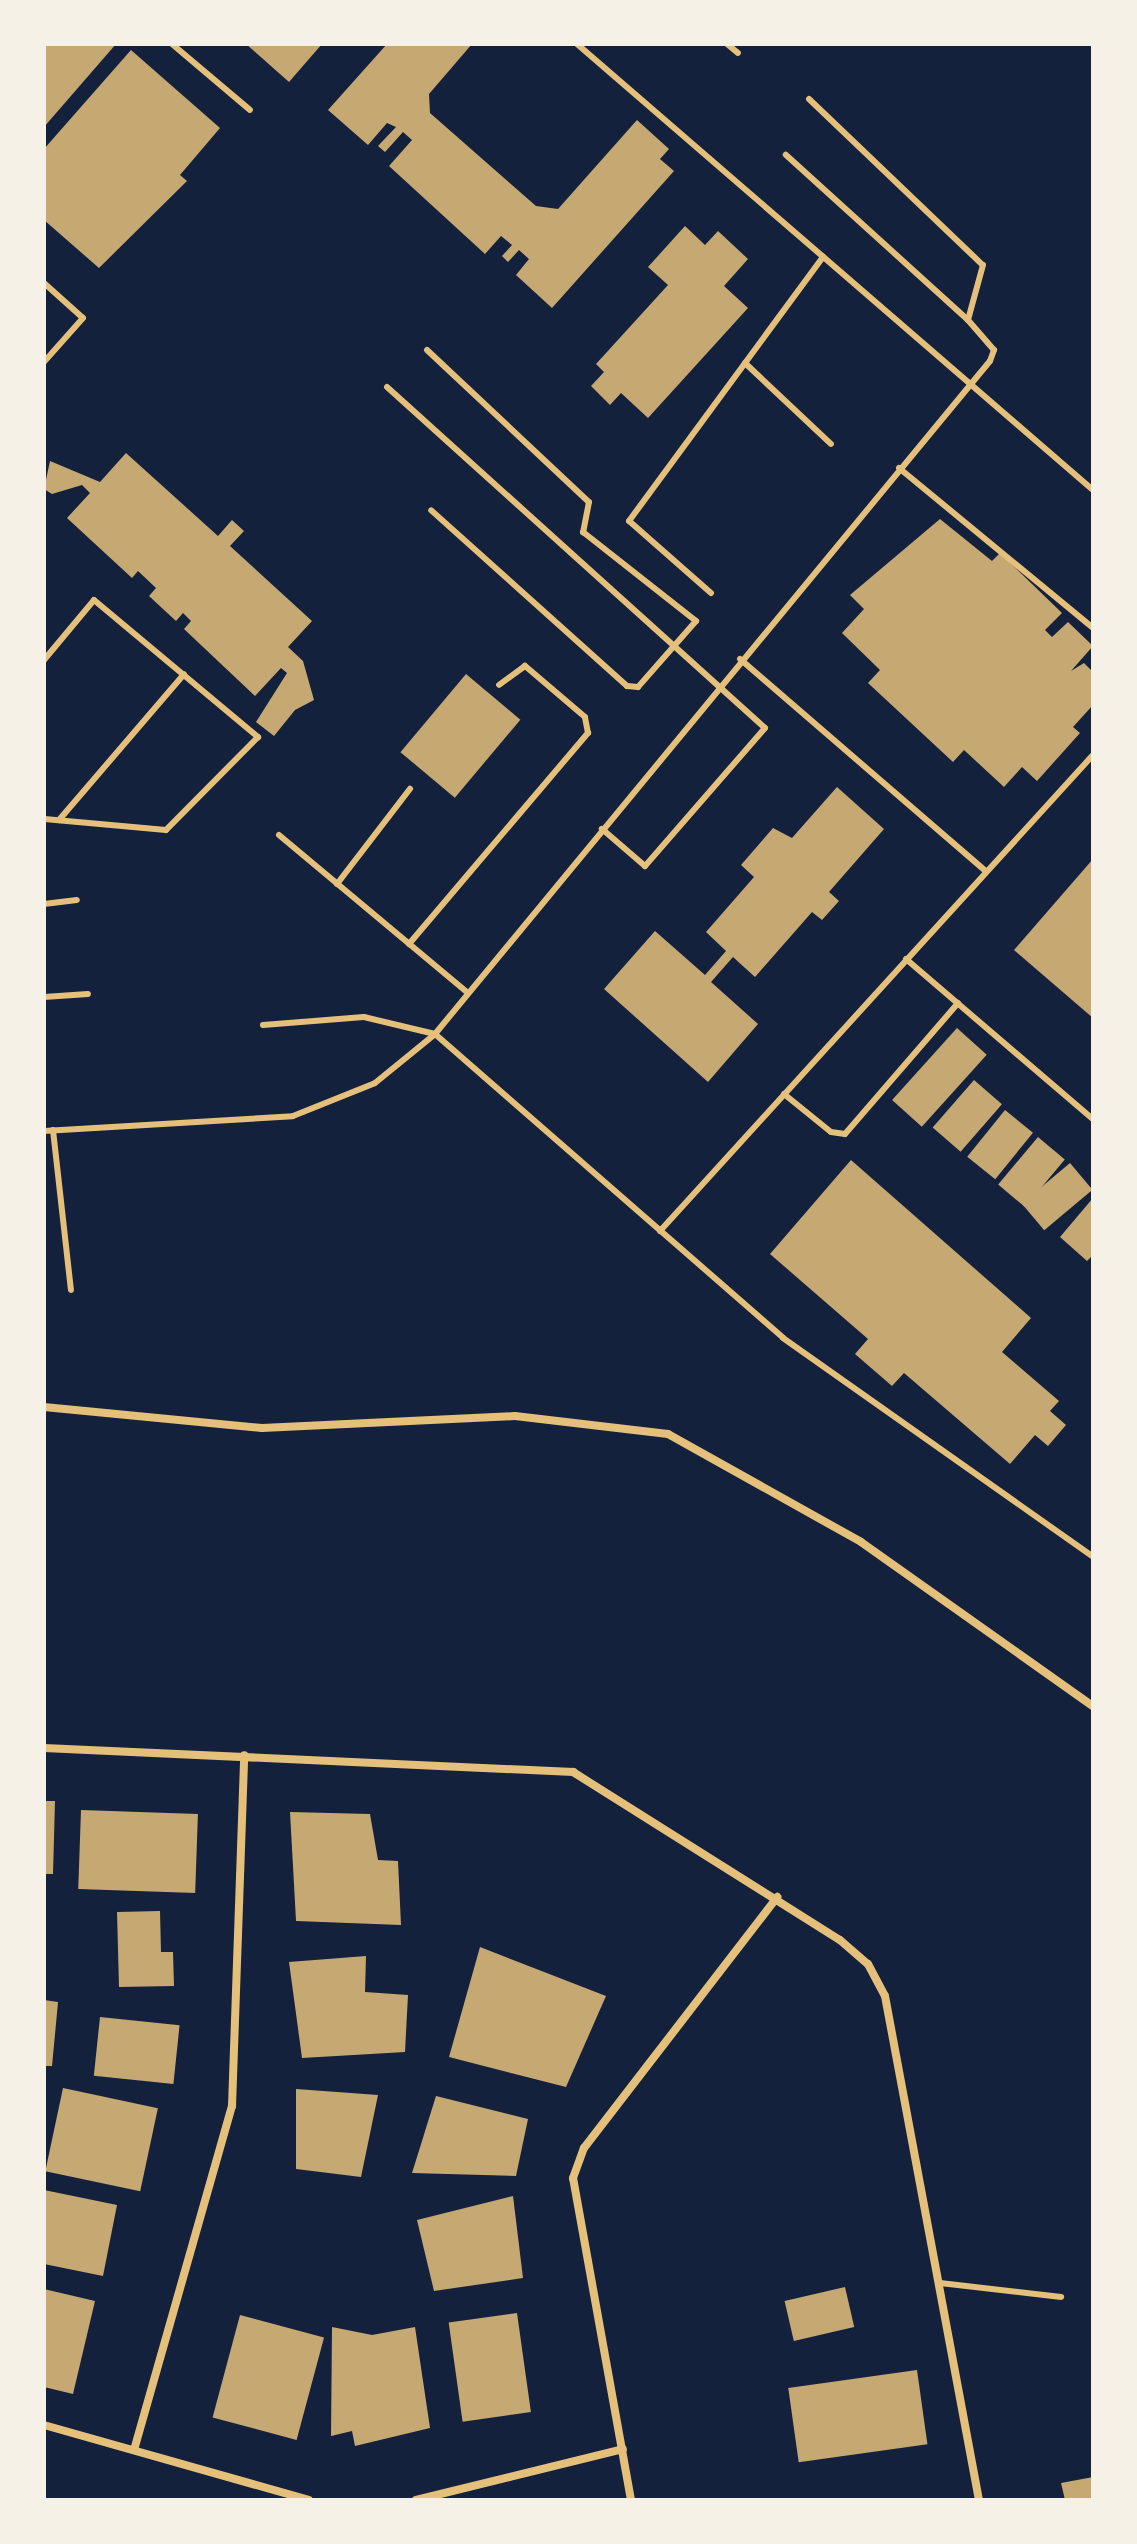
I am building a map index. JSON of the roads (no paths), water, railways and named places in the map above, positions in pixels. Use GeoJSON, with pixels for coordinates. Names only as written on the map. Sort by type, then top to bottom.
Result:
{"type":"FeatureCollection","features":[{"type":"Feature","properties":{"kind":"street"},"geometry":{"type":"LineString","coordinates":[[44,1407],[262,1428],[515,1416],[668,1434],[861,1542],[1093,1706]]}},
{"type":"Feature","properties":{"kind":"street"},"geometry":{"type":"LineString","coordinates":[[44,1748],[573,1772],[777,1897],[868,1964],[885,1996],[979,2500]]}},
{"type":"Feature","properties":{"kind":"street"},"geometry":{"type":"LineString","coordinates":[[134,2450],[232,2106],[244,1755]]}},
{"type":"Feature","properties":{"kind":"street"},"geometry":{"type":"LineString","coordinates":[[631,2500],[573,2178],[584,2148],[777,1897]]}},
{"type":"Feature","properties":{"kind":"street"},"geometry":{"type":"LineString","coordinates":[[44,2425],[309,2500]]}},
{"type":"Feature","properties":{"kind":"street"},"geometry":{"type":"LineString","coordinates":[[416,2500],[623,2449]]}},
{"type":"Feature","properties":{"kind":"lane"},"geometry":{"type":"LineString","coordinates":[[172,44],[250,110]]}},
{"type":"Feature","properties":{"kind":"lane"},"geometry":{"type":"LineString","coordinates":[[577,44],[1093,490]]}},
{"type":"Feature","properties":{"kind":"lane"},"geometry":{"type":"LineString","coordinates":[[587,52],[594,44]]}},
{"type":"Feature","properties":{"kind":"lane"},"geometry":{"type":"LineString","coordinates":[[727,44],[738,53]]}},
{"type":"Feature","properties":{"kind":"lane"},"geometry":{"type":"LineString","coordinates":[[809,99],[983,265],[968,320]]}},
{"type":"Feature","properties":{"kind":"lane"},"geometry":{"type":"LineString","coordinates":[[44,1131],[293,1116],[375,1083],[435,1034],[740,659],[970,384],[994,350],[968,320],[786,155]]}},
{"type":"Feature","properties":{"kind":"lane"},"geometry":{"type":"LineString","coordinates":[[711,593],[629,521],[823,257]]}},
{"type":"Feature","properties":{"kind":"lane"},"geometry":{"type":"LineString","coordinates":[[44,283],[83,318],[44,362]]}},
{"type":"Feature","properties":{"kind":"lane"},"geometry":{"type":"LineString","coordinates":[[427,350],[589,502],[583,532],[696,621],[638,687],[627,686],[431,510]]}},
{"type":"Feature","properties":{"kind":"lane"},"geometry":{"type":"LineString","coordinates":[[745,363],[831,444]]}},
{"type":"Feature","properties":{"kind":"lane"},"geometry":{"type":"LineString","coordinates":[[387,387],[765,728],[645,866],[602,829]]}},
{"type":"Feature","properties":{"kind":"lane"},"geometry":{"type":"LineString","coordinates":[[899,468],[1093,628]]}},
{"type":"Feature","properties":{"kind":"lane"},"geometry":{"type":"LineString","coordinates":[[44,660],[94,600],[258,737],[166,830],[44,819]]}},
{"type":"Feature","properties":{"kind":"lane"},"geometry":{"type":"LineString","coordinates":[[740,659],[986,871]]}},
{"type":"Feature","properties":{"kind":"lane"},"geometry":{"type":"LineString","coordinates":[[409,944],[588,733],[585,717],[525,666],[499,685]]}},
{"type":"Feature","properties":{"kind":"lane"},"geometry":{"type":"LineString","coordinates":[[59,820],[184,674]]}},
{"type":"Feature","properties":{"kind":"lane"},"geometry":{"type":"LineString","coordinates":[[660,1231],[1093,755]]}},
{"type":"Feature","properties":{"kind":"lane"},"geometry":{"type":"LineString","coordinates":[[337,884],[410,789]]}},
{"type":"Feature","properties":{"kind":"lane"},"geometry":{"type":"LineString","coordinates":[[279,835],[468,993]]}},
{"type":"Feature","properties":{"kind":"lane"},"geometry":{"type":"LineString","coordinates":[[44,904],[77,900]]}},
{"type":"Feature","properties":{"kind":"lane"},"geometry":{"type":"LineString","coordinates":[[906,959],[1093,1119]]}},
{"type":"Feature","properties":{"kind":"lane"},"geometry":{"type":"LineString","coordinates":[[44,997],[88,994]]}},
{"type":"Feature","properties":{"kind":"lane"},"geometry":{"type":"LineString","coordinates":[[784,1094],[831,1132],[845,1134],[958,1003]]}},
{"type":"Feature","properties":{"kind":"lane"},"geometry":{"type":"LineString","coordinates":[[263,1025],[364,1017],[435,1034],[783,1338],[1093,1557]]}},
{"type":"Feature","properties":{"kind":"lane"},"geometry":{"type":"LineString","coordinates":[[53,1130],[71,1290]]}},
{"type":"Feature","properties":{"kind":"lane"},"geometry":{"type":"LineString","coordinates":[[940,2283],[1061,2297]]}},
{"type":"Feature","properties":{"kind":"tram line"},"geometry":{"type":"LineString","coordinates":[[1090,44],[1093,47]]}}]}
